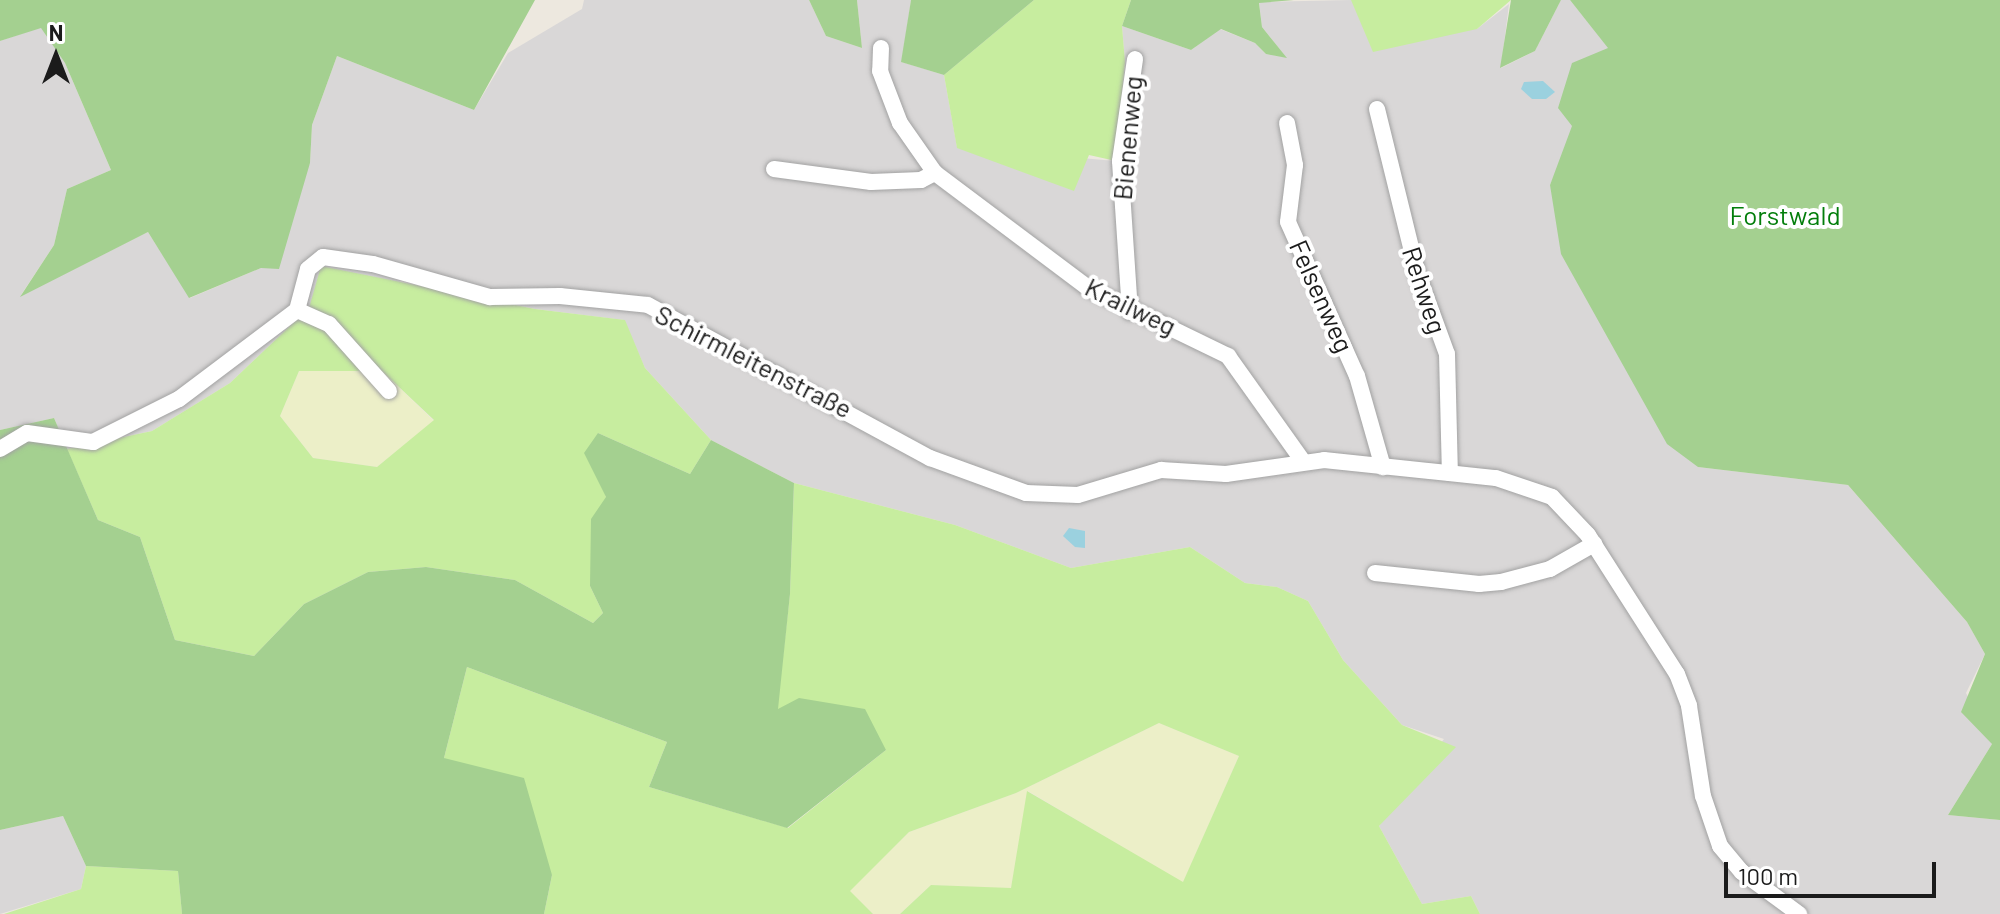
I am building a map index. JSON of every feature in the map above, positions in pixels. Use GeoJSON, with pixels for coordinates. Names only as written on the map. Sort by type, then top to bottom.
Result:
{"type":"FeatureCollection","features":[{"type":"Feature","properties":{"kind":"street","name":"Krailweg"},"geometry":{"type":"LineString","coordinates":[[881,48],[880,71],[900,123],[935,173],[1088,288],[1130,312],[1204,340],[1228,356],[1303,461]]}},
{"type":"Feature","properties":{"kind":"street","name":"Bienenweg"},"geometry":{"type":"LineString","coordinates":[[1130,312],[1120,161],[1135,59]]}},
{"type":"Feature","properties":{"kind":"street","name":"Rehweg"},"geometry":{"type":"LineString","coordinates":[[1377,109],[1417,272],[1447,354],[1450,473]]}},
{"type":"Feature","properties":{"kind":"street","name":"Felsenweg"},"geometry":{"type":"LineString","coordinates":[[1287,123],[1295,165],[1288,222],[1357,376],[1383,467]]}},
{"type":"Feature","properties":{"kind":"street"},"geometry":{"type":"LineString","coordinates":[[774,169],[871,182],[921,180],[935,173]]}},
{"type":"Feature","properties":{"kind":"street","name":"Schirmleitenstraße"},"geometry":{"type":"LineString","coordinates":[[297,310],[308,269],[323,257],[373,264],[490,297],[560,296],[648,305],[930,458],[1026,493],[1078,495],[1161,470],[1226,474],[1303,461],[1496,478],[1552,497],[1594,544],[1677,674],[1689,706],[1703,796],[1720,846],[1742,872],[1799,914]]}},
{"type":"Feature","properties":{"kind":"street"},"geometry":{"type":"LineString","coordinates":[[0,449],[27,433],[93,442],[106,437],[200,386],[297,310],[329,324],[389,391]]}},
{"type":"Feature","properties":{"kind":"street"},"geometry":{"type":"LineString","coordinates":[[1375,573],[1479,584],[1501,582],[1550,569],[1594,544]]}},
{"type":"Feature","properties":{"kind":"shaded area"},"geometry":{"type":"Polygon","coordinates":[[[584,0],[809,0],[826,36],[862,48],[857,0],[911,0],[902,62],[944,75],[957,147],[1115,161],[1125,62],[1122,26],[1191,50],[1220,29],[1255,43],[1266,54],[1286,57],[1262,27],[1259,2],[1351,0],[1477,29],[1509,4],[1501,68],[1535,51],[1561,0],[1570,0],[1609,48],[1550,185],[1698,467],[1848,485],[1967,622],[1985,654],[1966,693],[1992,744],[1948,815],[2000,820],[2000,914],[1480,914],[1471,896],[1422,904],[1379,826],[1444,739],[1402,725],[1343,660],[1308,601],[1277,587],[1245,583],[1190,547],[1071,568],[955,525],[794,483],[711,440],[645,368],[624,320],[535,309],[404,280],[309,308],[230,383],[152,431],[67,449],[54,418],[0,430],[0,41],[41,27],[65,63],[111,170],[67,189],[54,245],[21,295],[148,232],[190,298],[261,268],[310,163],[312,125],[337,56],[474,110],[508,53],[582,9],[584,0]]]}},
{"type":"Feature","properties":{"kind":"shaded area"},"geometry":{"type":"Polygon","coordinates":[[[63,816],[86,866],[81,889],[0,914],[0,830],[63,816]]]}},
{"type":"Feature","properties":{"kind":"green space"},"geometry":{"type":"Polygon","coordinates":[[[0,0],[535,0],[474,110],[337,56],[312,125],[310,163],[279,269],[261,268],[189,298],[148,232],[20,297],[54,245],[67,189],[111,170],[65,63],[41,28],[0,41],[0,0]]]}},
{"type":"Feature","properties":{"kind":"green space"},"geometry":{"type":"Polygon","coordinates":[[[809,0],[857,0],[862,48],[826,36],[809,0]]]}},
{"type":"Feature","properties":{"kind":"green space"},"geometry":{"type":"Polygon","coordinates":[[[911,0],[1034,0],[944,75],[901,62],[911,0]]]}},
{"type":"Feature","properties":{"kind":"green space"},"geometry":{"type":"Polygon","coordinates":[[[1034,0],[1131,0],[1122,26],[1125,62],[1116,161],[1089,155],[1074,191],[957,148],[944,75],[1034,0]]]}},
{"type":"Feature","properties":{"kind":"green space"},"geometry":{"type":"Polygon","coordinates":[[[1131,0],[1294,0],[1259,3],[1262,27],[1287,58],[1266,54],[1255,43],[1221,29],[1191,50],[1122,26],[1131,0]]]}},
{"type":"Feature","properties":{"kind":"green space"},"geometry":{"type":"Polygon","coordinates":[[[1351,0],[1511,0],[1477,29],[1373,52],[1351,0]]]}},
{"type":"Feature","properties":{"kind":"green space"},"geometry":{"type":"Polygon","coordinates":[[[1511,0],[1561,0],[1535,51],[1500,68],[1511,0]]]}},
{"type":"Feature","properties":{"kind":"green space","name":"Forstwald"},"geometry":{"type":"Polygon","coordinates":[[[1570,0],[2000,0],[2000,820],[1948,815],[1992,744],[1961,712],[1985,654],[1967,622],[1848,485],[1698,467],[1667,444],[1561,254],[1550,185],[1572,126],[1558,108],[1572,63],[1608,48],[1570,0]]]}},
{"type":"Feature","properties":{"kind":"green space"},"geometry":{"type":"Polygon","coordinates":[[[321,266],[535,309],[625,320],[645,368],[711,440],[690,474],[598,433],[606,498],[590,586],[603,613],[593,623],[515,580],[426,567],[368,572],[304,604],[254,656],[175,640],[140,537],[98,520],[67,449],[152,431],[230,383],[309,308],[321,266]],[[299,371],[280,416],[313,458],[377,467],[434,420],[382,371],[299,371]]]}},
{"type":"Feature","properties":{"kind":"green space"},"geometry":{"type":"Polygon","coordinates":[[[299,371],[382,371],[434,421],[377,467],[313,458],[280,416],[299,371]]]}},
{"type":"Feature","properties":{"kind":"green space"},"geometry":{"type":"Polygon","coordinates":[[[54,418],[98,520],[140,537],[175,640],[254,656],[304,604],[368,572],[426,567],[515,580],[593,623],[603,613],[590,586],[591,519],[606,497],[584,453],[598,433],[690,474],[711,440],[794,483],[790,594],[778,709],[799,698],[865,709],[886,750],[787,828],[649,787],[667,742],[467,667],[444,758],[524,778],[552,875],[544,914],[182,914],[178,871],[86,866],[63,816],[0,830],[0,430],[54,418]]]}},
{"type":"Feature","properties":{"kind":"green space"},"geometry":{"type":"Polygon","coordinates":[[[794,483],[955,525],[1071,568],[1190,547],[1245,583],[1277,587],[1308,601],[1343,660],[1402,725],[1456,747],[1379,826],[1422,904],[1471,896],[1480,914],[900,914],[931,885],[1011,888],[1027,791],[1183,882],[1239,756],[1159,723],[1016,793],[909,832],[850,891],[873,914],[544,914],[552,875],[444,758],[467,667],[667,742],[649,787],[788,828],[886,750],[777,709],[790,594],[794,483]]]}},
{"type":"Feature","properties":{"kind":"green space"},"geometry":{"type":"Polygon","coordinates":[[[1159,723],[1239,756],[1183,883],[1028,791],[1011,889],[931,885],[900,914],[873,914],[849,891],[909,832],[1016,793],[1159,723]]]}},
{"type":"Feature","properties":{"kind":"green space"},"geometry":{"type":"Polygon","coordinates":[[[86,866],[178,871],[182,914],[4,914],[81,889],[86,866]]]}},
{"type":"Feature","properties":{"kind":"water"},"geometry":{"type":"Polygon","coordinates":[[[1543,81],[1555,92],[1546,99],[1532,99],[1521,89],[1524,82],[1543,81]]]}},
{"type":"Feature","properties":{"kind":"water"},"geometry":{"type":"Polygon","coordinates":[[[1069,528],[1085,531],[1085,548],[1075,547],[1063,536],[1069,528]]]}}]}
